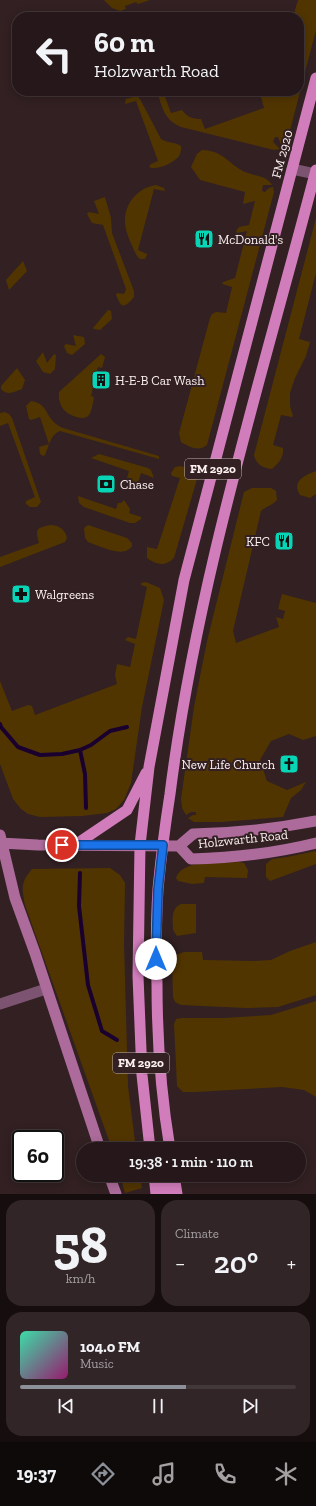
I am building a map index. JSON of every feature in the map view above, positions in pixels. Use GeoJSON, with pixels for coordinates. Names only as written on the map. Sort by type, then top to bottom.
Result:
{"type":"FeatureCollection","features":[{"type":"Feature","properties":{"kind":"main road","name":"FM 2920"},"geometry":{"type":"LineString","coordinates":[[149,1142],[142,1075],[138,976],[140,845],[149,767],[184,580],[316,78]]}},
{"type":"Feature","properties":{"kind":"main road","name":"FM 2920"},"geometry":{"type":"LineString","coordinates":[[169,1142],[162,1102],[157,1012],[156,946],[158,890],[163,845],[184,695],[207,582],[234,470],[316,173]]}},
{"type":"Feature","properties":{"kind":"main road"},"geometry":{"type":"LineString","coordinates":[[75,845],[127,810],[149,767]]}},
{"type":"Feature","properties":{"kind":"main road","name":"Holzwarth Road"},"geometry":{"type":"LineString","coordinates":[[179,846],[193,834],[231,833],[286,827],[316,821]]}},
{"type":"Feature","properties":{"kind":"main road"},"geometry":{"type":"LineString","coordinates":[[0,841],[15,898],[98,1142]]}},
{"type":"Feature","properties":{"kind":"main road","name":"Holzwarth Road"},"geometry":{"type":"LineString","coordinates":[[0,841],[75,845],[179,846],[191,859],[224,858],[284,850],[316,843]]}},
{"type":"Feature","properties":{"kind":"main road"},"geometry":{"type":"LineString","coordinates":[[112,1182],[116,1194]]}},
{"type":"Feature","properties":{"kind":"main road"},"geometry":{"type":"LineString","coordinates":[[155,1182],[156,1194]]}},
{"type":"Feature","properties":{"kind":"main road"},"geometry":{"type":"LineString","coordinates":[[164,1182],[166,1194]]}},
{"type":"Feature","properties":{"kind":"main road"},"geometry":{"type":"LineString","coordinates":[[175,1182],[177,1194]]}},
{"type":"Feature","properties":{"kind":"street"},"geometry":{"type":"LineString","coordinates":[[292,169],[316,173]]}},
{"type":"Feature","properties":{"kind":"street"},"geometry":{"type":"LineString","coordinates":[[0,1004],[46,989]]}},
{"type":"Feature","properties":{"kind":"shaded area"},"geometry":{"type":"Polygon","coordinates":[[[104,0],[150,0],[138,4],[136,2],[125,6],[126,9],[120,11],[112,8],[104,0]]]}},
{"type":"Feature","properties":{"kind":"shaded area"},"geometry":{"type":"Polygon","coordinates":[[[298,0],[316,0],[316,30],[304,76],[304,12],[294,12],[298,0]]]}},
{"type":"Feature","properties":{"kind":"shaded area"},"geometry":{"type":"Polygon","coordinates":[[[137,96],[161,139],[181,146],[181,153],[177,159],[165,166],[156,168],[149,167],[151,164],[158,161],[136,101],[125,104],[126,99],[137,96]]]}},
{"type":"Feature","properties":{"kind":"shaded area"},"geometry":{"type":"Polygon","coordinates":[[[158,96],[165,96],[171,113],[182,110],[190,117],[201,119],[205,129],[264,108],[261,97],[299,96],[287,142],[282,147],[278,137],[275,137],[273,142],[280,149],[274,150],[181,127],[167,117],[158,96]]]}},
{"type":"Feature","properties":{"kind":"shaded area"},"geometry":{"type":"Polygon","coordinates":[[[202,150],[220,154],[241,170],[266,179],[272,185],[263,185],[262,191],[265,192],[269,188],[273,187],[274,192],[207,445],[197,448],[181,442],[179,433],[210,318],[212,314],[216,312],[226,313],[232,287],[222,284],[223,282],[235,278],[247,231],[237,233],[236,231],[239,227],[249,225],[255,201],[243,204],[245,192],[200,180],[191,167],[197,154],[202,150]]]}},
{"type":"Feature","properties":{"kind":"shaded area"},"geometry":{"type":"Polygon","coordinates":[[[156,185],[164,188],[165,191],[154,189],[138,250],[147,255],[145,259],[140,259],[137,256],[128,236],[125,216],[129,203],[138,193],[156,185]]]}},
{"type":"Feature","properties":{"kind":"shaded area"},"geometry":{"type":"Polygon","coordinates":[[[105,197],[111,218],[112,233],[134,291],[134,297],[128,304],[125,305],[121,305],[116,295],[117,293],[124,294],[126,289],[103,225],[92,223],[87,214],[89,212],[99,214],[94,201],[105,197]]]}},
{"type":"Feature","properties":{"kind":"shaded area"},"geometry":{"type":"Polygon","coordinates":[[[316,218],[316,273],[299,339],[310,342],[306,356],[295,378],[290,393],[290,406],[293,416],[281,415],[273,445],[283,448],[282,457],[272,469],[262,467],[254,455],[316,218]]]}},
{"type":"Feature","properties":{"kind":"shaded area"},"geometry":{"type":"Polygon","coordinates":[[[23,261],[27,271],[9,290],[6,280],[23,261]]]}},
{"type":"Feature","properties":{"kind":"shaded area"},"geometry":{"type":"Polygon","coordinates":[[[108,310],[111,311],[112,319],[100,330],[94,329],[93,328],[108,310]]]}},
{"type":"Feature","properties":{"kind":"shaded area"},"geometry":{"type":"Polygon","coordinates":[[[73,335],[84,337],[85,344],[72,355],[67,353],[64,346],[66,344],[76,346],[73,335]]]}},
{"type":"Feature","properties":{"kind":"shaded area"},"geometry":{"type":"Polygon","coordinates":[[[43,352],[47,363],[54,354],[56,355],[55,369],[50,374],[43,372],[36,361],[43,352]]]}},
{"type":"Feature","properties":{"kind":"shaded area"},"geometry":{"type":"Polygon","coordinates":[[[101,354],[105,357],[102,368],[98,367],[91,396],[94,397],[90,413],[84,418],[72,416],[61,406],[59,392],[101,354]]]}},
{"type":"Feature","properties":{"kind":"shaded area"},"geometry":{"type":"Polygon","coordinates":[[[17,368],[25,380],[22,389],[11,393],[3,391],[1,386],[17,368]]]}},
{"type":"Feature","properties":{"kind":"shaded area"},"geometry":{"type":"Polygon","coordinates":[[[31,401],[42,406],[53,421],[63,428],[159,456],[159,459],[60,431],[54,435],[45,455],[43,456],[40,454],[39,447],[49,444],[40,417],[31,420],[29,419],[26,406],[31,401]]]}},
{"type":"Feature","properties":{"kind":"shaded area"},"geometry":{"type":"Polygon","coordinates":[[[5,412],[12,418],[41,502],[37,507],[30,507],[26,504],[26,501],[35,497],[8,423],[0,426],[0,413],[5,412]]]}},
{"type":"Feature","properties":{"kind":"shaded area"},"geometry":{"type":"Polygon","coordinates":[[[99,454],[148,468],[151,470],[154,478],[141,473],[137,486],[130,487],[129,479],[127,478],[129,471],[91,458],[99,454]]]}},
{"type":"Feature","properties":{"kind":"shaded area"},"geometry":{"type":"Polygon","coordinates":[[[181,466],[194,471],[197,479],[174,558],[167,563],[161,564],[147,558],[147,547],[157,549],[180,478],[172,476],[171,473],[175,467],[181,466]]]}},
{"type":"Feature","properties":{"kind":"shaded area"},"geometry":{"type":"Polygon","coordinates":[[[316,471],[316,494],[310,498],[300,495],[297,486],[300,479],[316,471]]]}},
{"type":"Feature","properties":{"kind":"shaded area"},"geometry":{"type":"Polygon","coordinates":[[[252,488],[271,488],[276,491],[277,500],[261,511],[233,631],[236,643],[279,627],[276,617],[283,619],[285,611],[278,609],[282,594],[316,603],[316,736],[303,740],[289,734],[271,741],[260,760],[267,781],[287,790],[306,782],[301,790],[291,798],[283,817],[221,822],[194,822],[188,818],[196,815],[196,812],[191,812],[186,815],[182,808],[181,799],[194,707],[207,641],[244,492],[252,488]]]}},
{"type":"Feature","properties":{"kind":"shaded area"},"geometry":{"type":"Polygon","coordinates":[[[78,496],[116,509],[118,503],[121,503],[124,500],[130,509],[129,513],[141,517],[141,519],[135,523],[130,523],[84,507],[79,503],[78,496]]]}},
{"type":"Feature","properties":{"kind":"shaded area"},"geometry":{"type":"Polygon","coordinates":[[[50,525],[59,527],[63,530],[67,538],[65,542],[0,567],[0,557],[39,543],[37,532],[39,528],[50,525]]]}},
{"type":"Feature","properties":{"kind":"shaded area"},"geometry":{"type":"Polygon","coordinates":[[[88,525],[127,538],[132,543],[132,546],[128,550],[118,552],[88,542],[85,538],[84,528],[88,525]]]}},
{"type":"Feature","properties":{"kind":"shaded area"},"geometry":{"type":"Polygon","coordinates":[[[146,582],[160,588],[164,600],[142,707],[131,783],[124,800],[116,809],[107,813],[82,816],[40,817],[28,814],[21,809],[13,799],[0,764],[0,681],[12,711],[28,705],[32,706],[35,715],[117,684],[115,675],[117,664],[130,667],[135,644],[125,640],[128,637],[136,639],[147,587],[141,585],[141,583],[146,582]]]}},
{"type":"Feature","properties":{"kind":"shaded area"},"geometry":{"type":"Polygon","coordinates":[[[316,851],[316,864],[270,881],[266,877],[266,864],[272,859],[316,851]]]}},
{"type":"Feature","properties":{"kind":"shaded area"},"geometry":{"type":"Polygon","coordinates":[[[213,862],[244,863],[248,870],[247,878],[205,877],[204,883],[192,884],[178,881],[176,878],[179,872],[194,865],[213,862]]]}},
{"type":"Feature","properties":{"kind":"shaded area"},"geometry":{"type":"Polygon","coordinates":[[[110,868],[120,875],[125,883],[124,944],[128,1086],[135,1142],[110,1142],[25,905],[23,886],[25,878],[32,869],[110,868]]]}},
{"type":"Feature","properties":{"kind":"shaded area"},"geometry":{"type":"Polygon","coordinates":[[[181,904],[196,904],[196,933],[177,936],[173,930],[174,912],[177,906],[181,904]]]}},
{"type":"Feature","properties":{"kind":"shaded area"},"geometry":{"type":"Polygon","coordinates":[[[316,942],[316,995],[278,1007],[246,1008],[181,1005],[175,1002],[173,997],[172,961],[176,955],[184,952],[202,952],[203,960],[271,960],[290,951],[316,942]]]}},
{"type":"Feature","properties":{"kind":"shaded area"},"geometry":{"type":"Polygon","coordinates":[[[316,1001],[316,1097],[304,1090],[282,1087],[183,1092],[177,1086],[174,1024],[176,1019],[271,1015],[316,1001]]]}},
{"type":"Feature","properties":{"kind":"shaded area"},"geometry":{"type":"Polygon","coordinates":[[[122,1182],[141,1182],[142,1188],[125,1193],[122,1182]]]}},
{"type":"Feature","properties":{"kind":"waterway"},"geometry":{"type":"LineString","coordinates":[[0,724],[18,747],[40,755],[62,754],[80,750],[91,745],[110,731],[127,727]]}},
{"type":"Feature","properties":{"kind":"waterway"},"geometry":{"type":"LineString","coordinates":[[80,750],[85,774],[86,808]]}},
{"type":"Feature","properties":{"kind":"waterway"},"geometry":{"type":"LineString","coordinates":[[80,873],[79,906],[88,985],[102,1031],[117,1040]]}},
{"type":"Feature","properties":{"kind":"place","name":"McDonald's"},"geometry":{"type":"Point","coordinates":[204,239]}},
{"type":"Feature","properties":{"kind":"place","name":"H-E-B Car Wash"},"geometry":{"type":"Point","coordinates":[101,380]}},
{"type":"Feature","properties":{"kind":"place","name":"Chase"},"geometry":{"type":"Point","coordinates":[106,484]}},
{"type":"Feature","properties":{"kind":"place","name":"KFC"},"geometry":{"type":"Point","coordinates":[284,541]}},
{"type":"Feature","properties":{"kind":"place","name":"Walgreens"},"geometry":{"type":"Point","coordinates":[21,594]}},
{"type":"Feature","properties":{"kind":"place","name":"New Life Church"},"geometry":{"type":"Point","coordinates":[289,764]}},
{"type":"Feature","properties":{"kind":"route"},"geometry":{"type":"LineString","coordinates":[[62,845],[163,845],[158,890],[156,959]]}}]}
